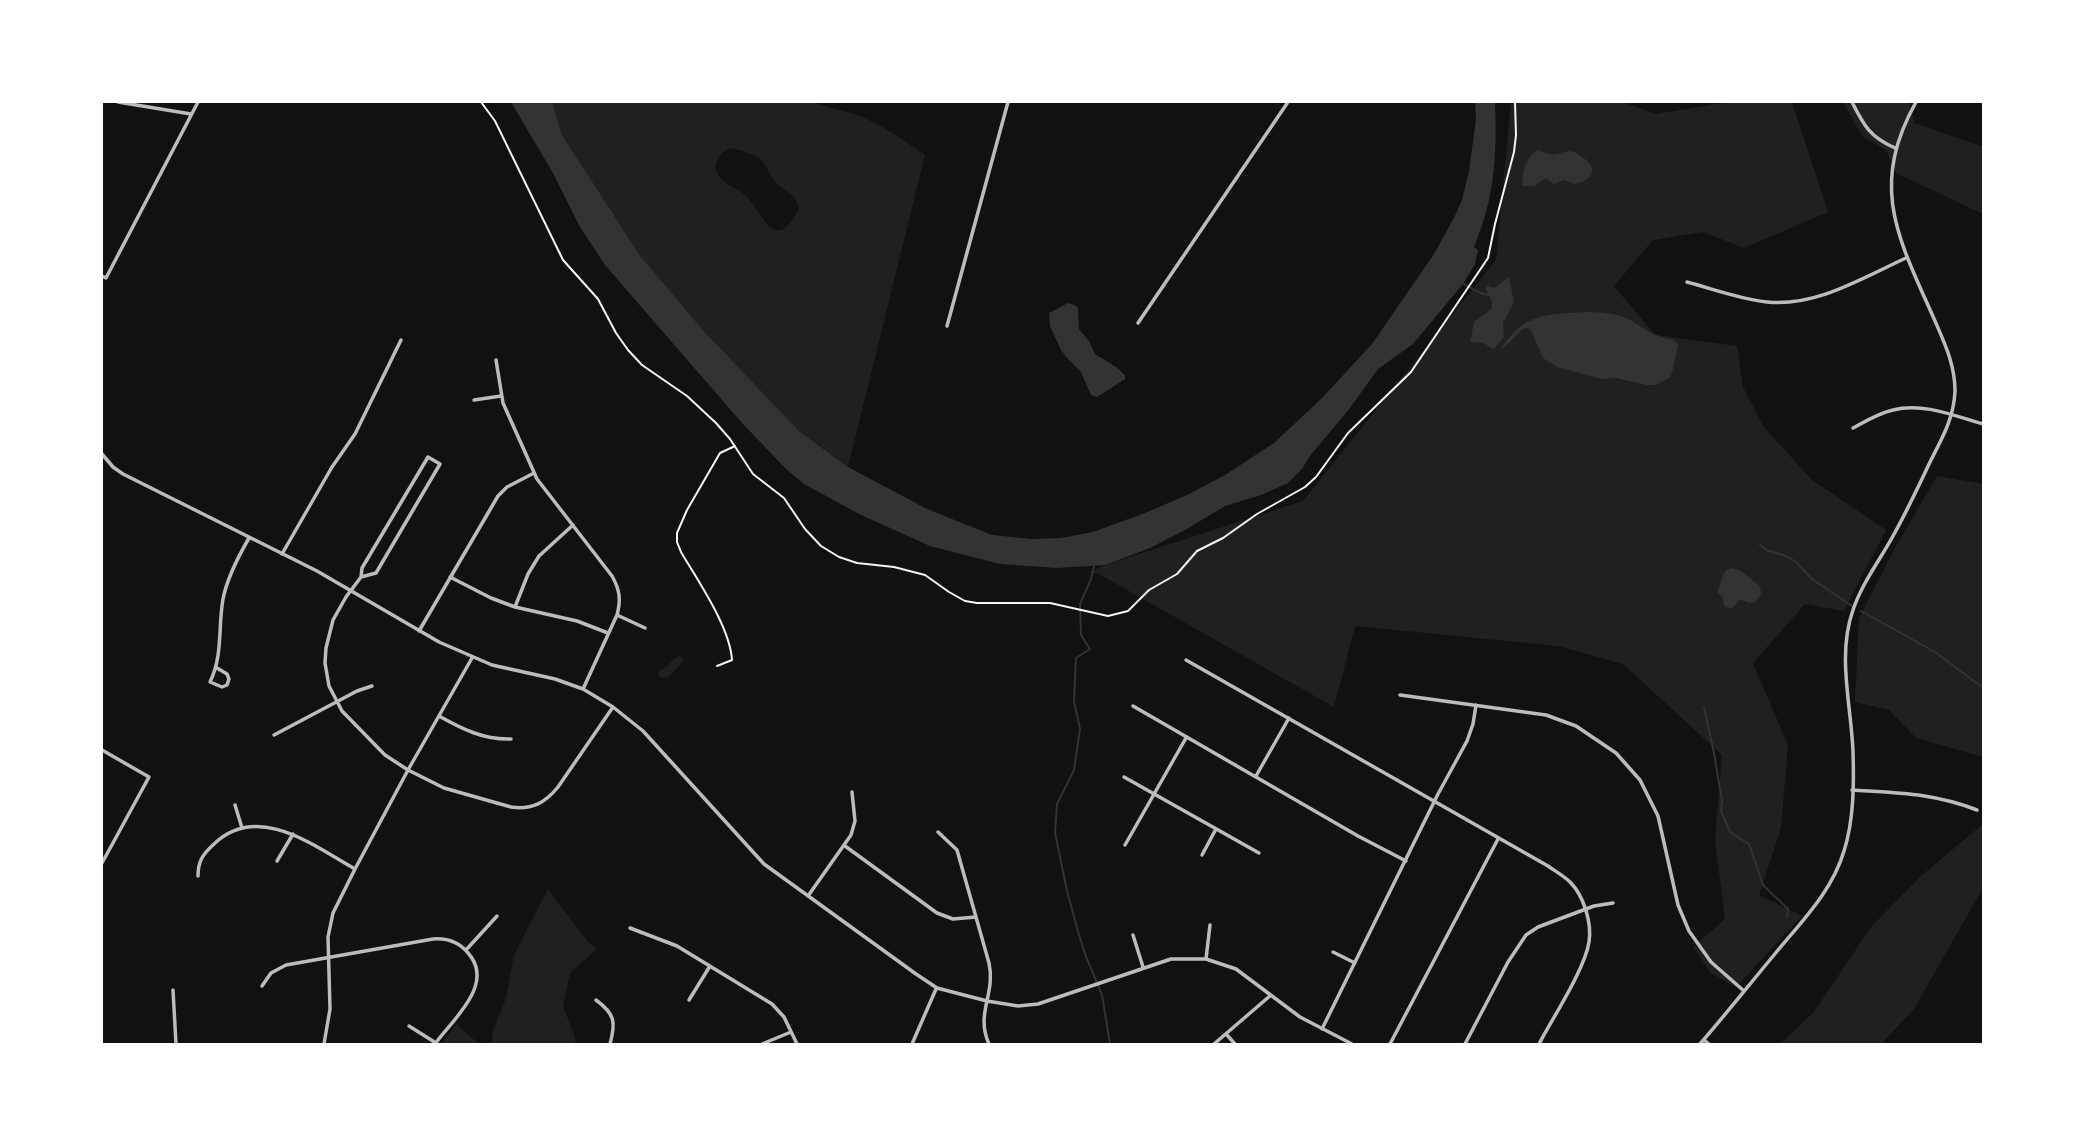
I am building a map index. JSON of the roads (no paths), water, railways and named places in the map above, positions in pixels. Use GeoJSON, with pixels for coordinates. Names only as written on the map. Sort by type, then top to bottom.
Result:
{"type":"FeatureCollection","features":[{"type":"Feature","properties":{"kind":"street"},"geometry":{"type":"LineString","coordinates":[[118,102],[191,114]]}},
{"type":"Feature","properties":{"kind":"street"},"geometry":{"type":"LineString","coordinates":[[104,277],[198,102]]}},
{"type":"Feature","properties":{"kind":"street"},"geometry":{"type":"LineString","coordinates":[[947,326],[1008,102]]}},
{"type":"Feature","properties":{"kind":"street"},"geometry":{"type":"LineString","coordinates":[[1138,323],[1288,102]]}},
{"type":"Feature","properties":{"kind":"street"},"geometry":{"type":"LineString","coordinates":[[1852,102],[1870,133],[1895,148]]}},
{"type":"Feature","properties":{"kind":"street"},"geometry":{"type":"LineString","coordinates":[[1700,1045],[1814,907],[1831,881],[1846,843],[1851,816],[1853,751],[1846,661],[1850,620],[1863,585],[1897,529],[1952,416],[1955,390],[1951,358],[1906,258],[1895,227],[1892,207],[1895,148],[1916,102]]}},
{"type":"Feature","properties":{"kind":"street"},"geometry":{"type":"LineString","coordinates":[[1687,282],[1755,300],[1777,303],[1799,301],[1828,293],[1906,258]]}},
{"type":"Feature","properties":{"kind":"street"},"geometry":{"type":"LineString","coordinates":[[282,554],[332,467],[360,425],[401,340]]}},
{"type":"Feature","properties":{"kind":"street"},"geometry":{"type":"LineString","coordinates":[[496,360],[501,396],[534,473],[617,584],[620,599],[617,615],[583,689]]}},
{"type":"Feature","properties":{"kind":"street"},"geometry":{"type":"LineString","coordinates":[[474,400],[501,396]]}},
{"type":"Feature","properties":{"kind":"street"},"geometry":{"type":"LineString","coordinates":[[1853,428],[1881,413],[1899,408],[1919,408],[1983,424]]}},
{"type":"Feature","properties":{"kind":"street"},"geometry":{"type":"LineString","coordinates":[[102,454],[123,474],[351,590],[419,631],[472,658],[510,670],[555,679],[583,689],[613,707],[643,731],[754,855],[937,988],[1018,1006],[1038,1004],[1171,959],[1206,959],[1236,969],[1300,1017],[1352,1045]]}},
{"type":"Feature","properties":{"kind":"street"},"geometry":{"type":"LineString","coordinates":[[361,577],[376,573],[440,464],[428,457],[362,568],[361,577],[333,620],[326,648],[327,676],[347,719],[385,755],[444,788],[511,807],[536,806],[558,787],[613,707]]}},
{"type":"Feature","properties":{"kind":"street"},"geometry":{"type":"LineString","coordinates":[[419,631],[498,496],[507,487],[534,473]]}},
{"type":"Feature","properties":{"kind":"street"},"geometry":{"type":"LineString","coordinates":[[515,607],[539,555],[573,525]]}},
{"type":"Feature","properties":{"kind":"street"},"geometry":{"type":"LineString","coordinates":[[217,668],[227,674],[227,685],[222,687],[210,682],[217,668],[226,589],[250,538]]}},
{"type":"Feature","properties":{"kind":"street"},"geometry":{"type":"LineString","coordinates":[[450,577],[515,607],[577,621],[608,633]]}},
{"type":"Feature","properties":{"kind":"street"},"geometry":{"type":"LineString","coordinates":[[617,615],[645,628]]}},
{"type":"Feature","properties":{"kind":"street"},"geometry":{"type":"LineString","coordinates":[[324,1045],[330,1009],[328,937],[333,913],[408,769],[472,658]]}},
{"type":"Feature","properties":{"kind":"street"},"geometry":{"type":"LineString","coordinates":[[1186,660],[1548,866],[1570,882],[1586,910],[1589,942],[1581,964],[1539,1045]]}},
{"type":"Feature","properties":{"kind":"street"},"geometry":{"type":"LineString","coordinates":[[274,735],[372,686]]}},
{"type":"Feature","properties":{"kind":"street"},"geometry":{"type":"LineString","coordinates":[[1400,695],[1532,712],[1568,722],[1605,743],[1640,780],[1658,816],[1678,905],[1689,931],[1711,962],[1744,991]]}},
{"type":"Feature","properties":{"kind":"street"},"geometry":{"type":"LineString","coordinates":[[1322,1029],[1470,733],[1476,705]]}},
{"type":"Feature","properties":{"kind":"street"},"geometry":{"type":"LineString","coordinates":[[1133,706],[1361,838],[1406,861]]}},
{"type":"Feature","properties":{"kind":"street"},"geometry":{"type":"LineString","coordinates":[[439,716],[473,734],[494,739],[511,739]]}},
{"type":"Feature","properties":{"kind":"street"},"geometry":{"type":"LineString","coordinates":[[1256,776],[1289,718]]}},
{"type":"Feature","properties":{"kind":"street"},"geometry":{"type":"LineString","coordinates":[[1125,845],[1187,737]]}},
{"type":"Feature","properties":{"kind":"street"},"geometry":{"type":"LineString","coordinates":[[102,750],[148,776],[102,863]]}},
{"type":"Feature","properties":{"kind":"street"},"geometry":{"type":"LineString","coordinates":[[1124,777],[1259,853]]}},
{"type":"Feature","properties":{"kind":"street"},"geometry":{"type":"LineString","coordinates":[[1852,790],[1926,795],[1976,810]]}},
{"type":"Feature","properties":{"kind":"street"},"geometry":{"type":"LineString","coordinates":[[808,896],[851,835],[855,821],[852,792]]}},
{"type":"Feature","properties":{"kind":"street"},"geometry":{"type":"LineString","coordinates":[[235,806],[242,828]]}},
{"type":"Feature","properties":{"kind":"street"},"geometry":{"type":"LineString","coordinates":[[198,876],[198,864],[203,854],[219,839],[242,828],[278,828],[355,869]]}},
{"type":"Feature","properties":{"kind":"street"},"geometry":{"type":"LineString","coordinates":[[1202,855],[1216,829]]}},
{"type":"Feature","properties":{"kind":"street"},"geometry":{"type":"LineString","coordinates":[[938,832],[957,850],[992,974],[983,1022],[989,1045]]}},
{"type":"Feature","properties":{"kind":"street"},"geometry":{"type":"LineString","coordinates":[[277,861],[293,834]]}},
{"type":"Feature","properties":{"kind":"street"},"geometry":{"type":"LineString","coordinates":[[1390,1045],[1499,838]]}},
{"type":"Feature","properties":{"kind":"street"},"geometry":{"type":"LineString","coordinates":[[845,846],[937,913],[953,919],[976,916]]}},
{"type":"Feature","properties":{"kind":"street"},"geometry":{"type":"LineString","coordinates":[[1465,1045],[1508,962],[1526,935],[1538,927],[1594,906],[1613,903]]}},
{"type":"Feature","properties":{"kind":"street"},"geometry":{"type":"LineString","coordinates":[[466,950],[497,916]]}},
{"type":"Feature","properties":{"kind":"street"},"geometry":{"type":"LineString","coordinates":[[1206,959],[1210,925]]}},
{"type":"Feature","properties":{"kind":"street"},"geometry":{"type":"LineString","coordinates":[[630,928],[677,946],[772,1004],[784,1017],[797,1045]]}},
{"type":"Feature","properties":{"kind":"street"},"geometry":{"type":"LineString","coordinates":[[1133,935],[1143,967]]}},
{"type":"Feature","properties":{"kind":"street"},"geometry":{"type":"LineString","coordinates":[[262,986],[276,969],[329,957],[433,939],[449,940],[466,950],[476,974],[474,992],[436,1044],[409,1026]]}},
{"type":"Feature","properties":{"kind":"street"},"geometry":{"type":"LineString","coordinates":[[1333,952],[1354,963]]}},
{"type":"Feature","properties":{"kind":"street"},"geometry":{"type":"LineString","coordinates":[[690,1000],[710,966]]}},
{"type":"Feature","properties":{"kind":"street"},"geometry":{"type":"LineString","coordinates":[[912,1045],[937,988]]}},
{"type":"Feature","properties":{"kind":"street"},"geometry":{"type":"LineString","coordinates":[[173,990],[176,1045]]}},
{"type":"Feature","properties":{"kind":"street"},"geometry":{"type":"LineString","coordinates":[[1214,1045],[1271,995]]}},
{"type":"Feature","properties":{"kind":"street"},"geometry":{"type":"LineString","coordinates":[[596,999],[610,1009],[614,1023],[610,1045]]}},
{"type":"Feature","properties":{"kind":"street"},"geometry":{"type":"LineString","coordinates":[[762,1045],[791,1032]]}},
{"type":"Feature","properties":{"kind":"street"},"geometry":{"type":"LineString","coordinates":[[1227,1035],[1235,1045]]}},
{"type":"Feature","properties":{"kind":"street"},"geometry":{"type":"LineString","coordinates":[[1704,1040],[1709,1045]]}},
{"type":"Feature","properties":{"kind":"waterway"},"geometry":{"type":"LineString","coordinates":[[1462,283],[1489,295]]}},
{"type":"Feature","properties":{"kind":"waterway"},"geometry":{"type":"LineString","coordinates":[[1760,545],[1796,562],[1812,579],[1852,606]]}},
{"type":"Feature","properties":{"kind":"waterway"},"geometry":{"type":"LineString","coordinates":[[1094,566],[1080,604],[1081,635],[1090,649],[1076,658],[1074,701],[1080,729],[1074,770],[1057,804],[1055,833],[1077,928],[1102,995],[1110,1044]]}},
{"type":"Feature","properties":{"kind":"waterway"},"geometry":{"type":"LineString","coordinates":[[1861,611],[1935,652],[1983,688]]}},
{"type":"Feature","properties":{"kind":"waterway"},"geometry":{"type":"LineString","coordinates":[[1704,707],[1722,801],[1721,811],[1730,832],[1749,844],[1763,885],[1788,909],[1787,917]]}}]}
